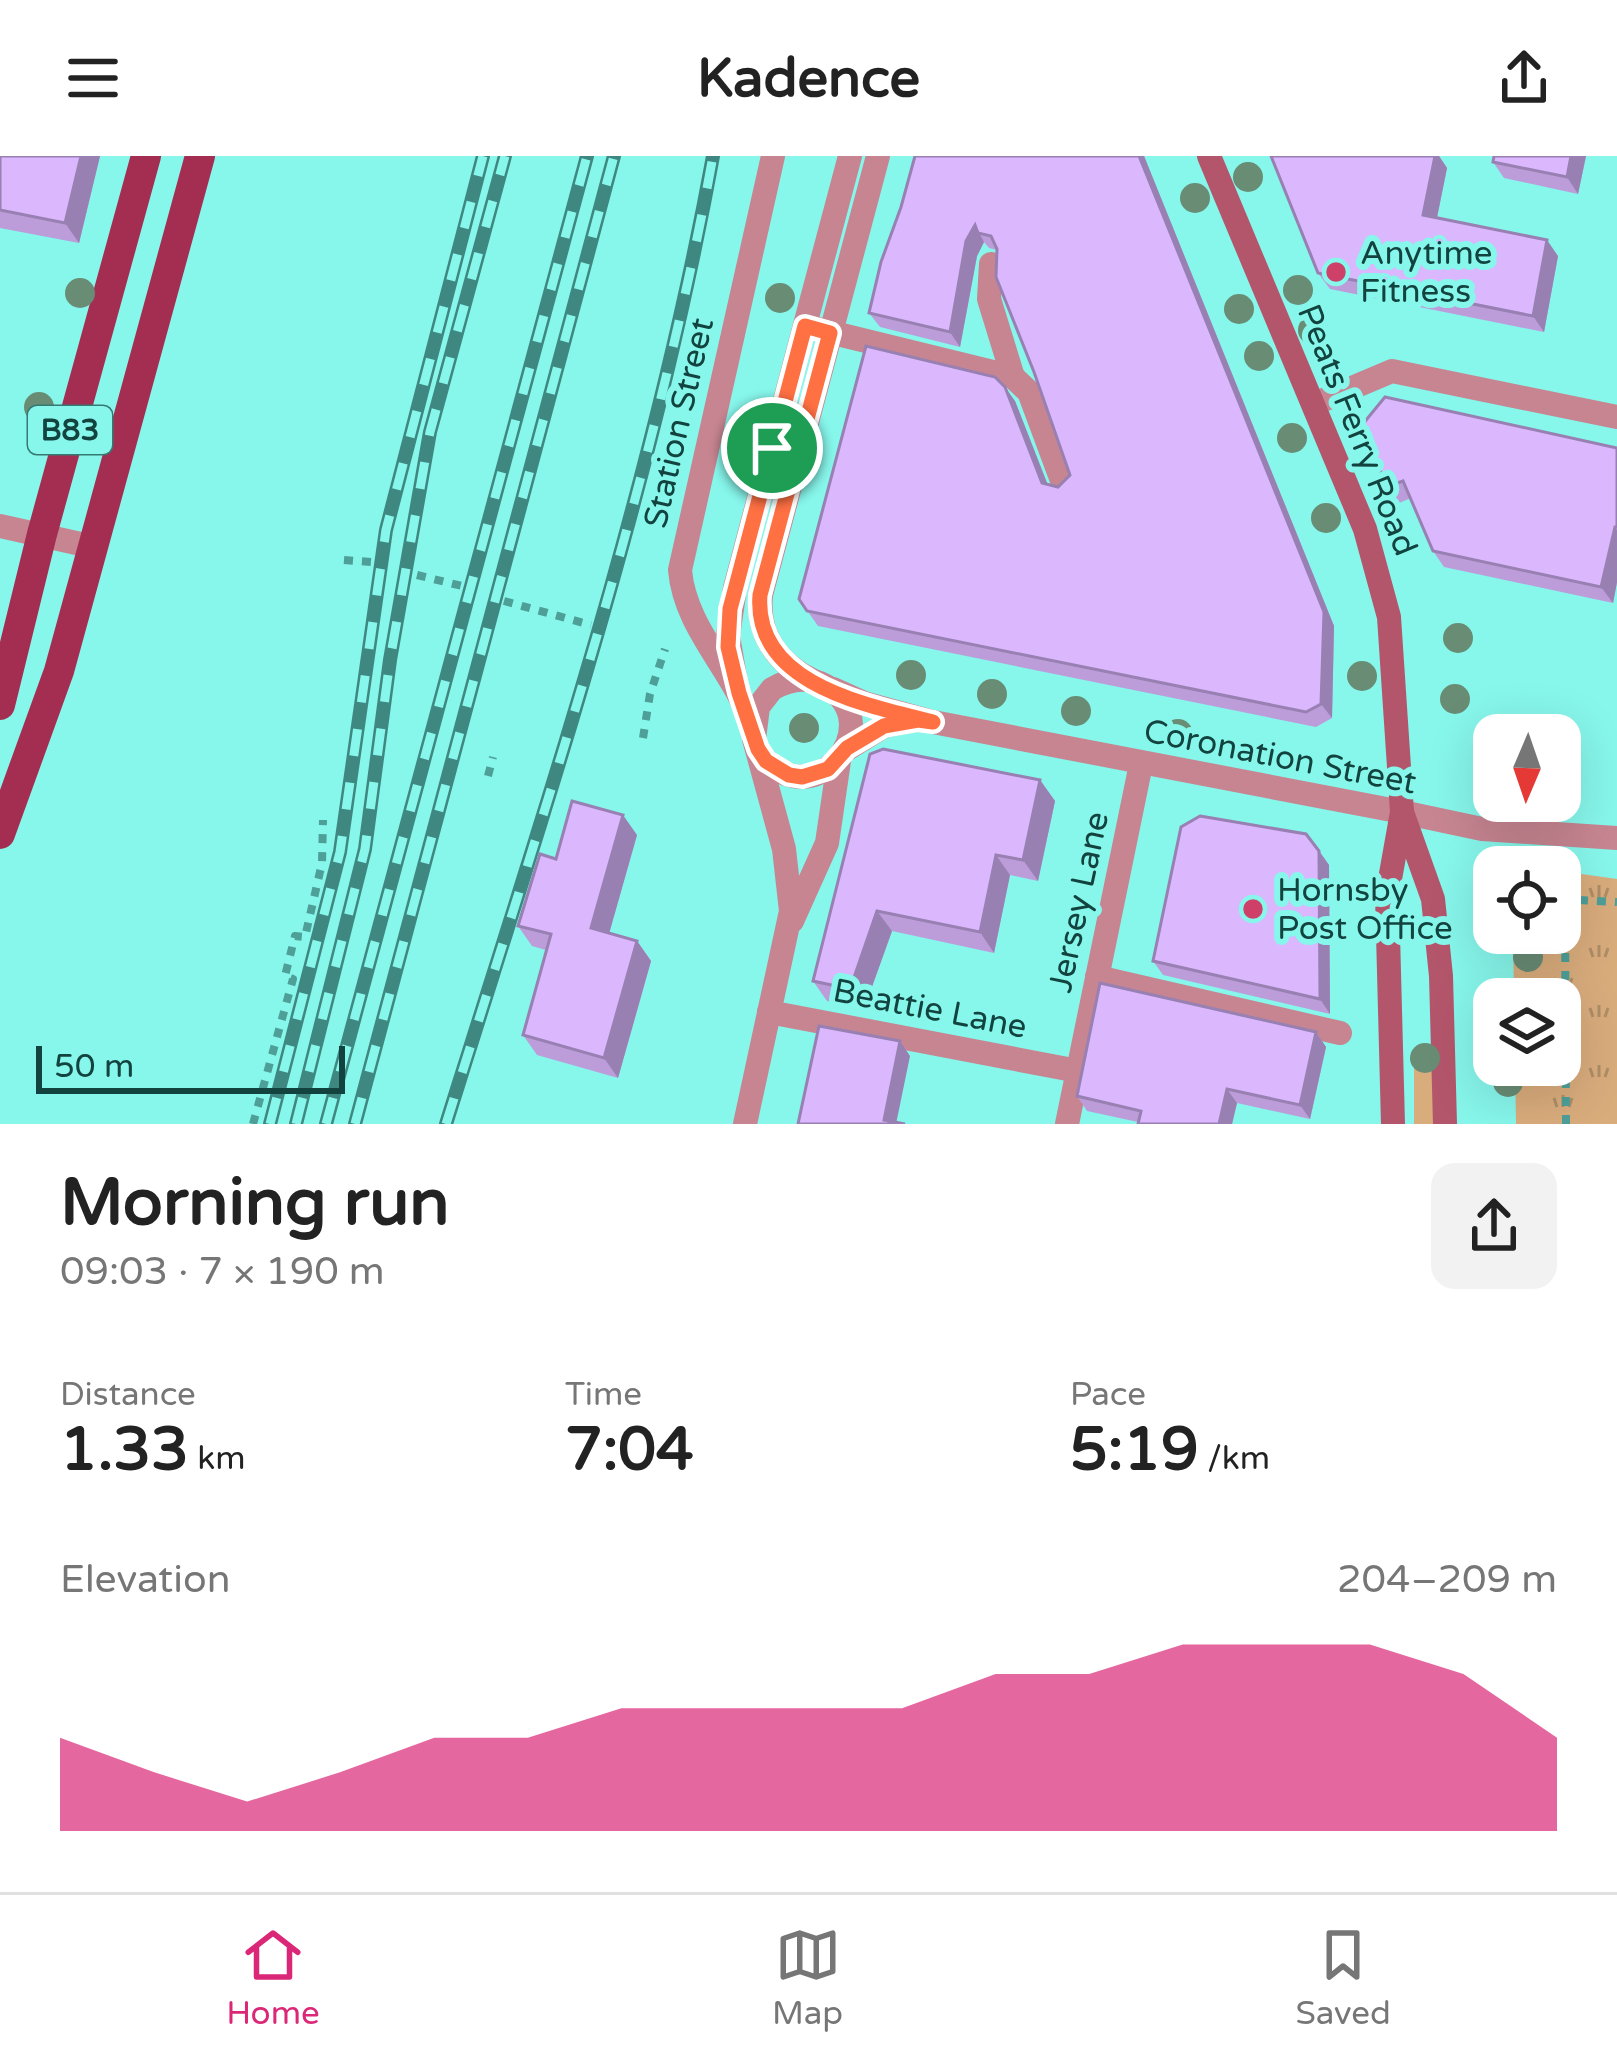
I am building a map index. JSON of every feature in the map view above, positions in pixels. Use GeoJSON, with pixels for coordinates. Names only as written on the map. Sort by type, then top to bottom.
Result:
{"type":"FeatureCollection","features":[{"type":"Feature","properties":{"kind":"main road","name":"B83"},"geometry":{"type":"LineString","coordinates":[[0,705],[5,664],[146,156]]}},
{"type":"Feature","properties":{"kind":"main road","name":"B83"},"geometry":{"type":"LineString","coordinates":[[0,834],[59,671],[200,156]]}},
{"type":"Feature","properties":{"kind":"main road","name":"Peats Ferry Road"},"geometry":{"type":"LineString","coordinates":[[1209,156],[1365,529],[1385,598],[1402,812],[1387,896],[1393,1124]]}},
{"type":"Feature","properties":{"kind":"main road","name":"Peats Ferry Road"},"geometry":{"type":"LineString","coordinates":[[1402,812],[1433,899],[1442,976],[1445,1124]]}},
{"type":"Feature","properties":{"kind":"street","name":"Station Street"},"geometry":{"type":"LineString","coordinates":[[739,693],[692,616],[680,570],[773,156]]}},
{"type":"Feature","properties":{"kind":"street","name":"Station Street"},"geometry":{"type":"LineString","coordinates":[[788,928],[788,869],[728,647],[730,609],[850,156]]}},
{"type":"Feature","properties":{"kind":"street"},"geometry":{"type":"LineString","coordinates":[[745,1124],[788,928],[827,843],[848,713],[836,693],[781,660],[765,634],[760,605],[878,156]]}},
{"type":"Feature","properties":{"kind":"street"},"geometry":{"type":"LineString","coordinates":[[991,264],[989,299],[1012,377]]}},
{"type":"Feature","properties":{"kind":"street"},"geometry":{"type":"LineString","coordinates":[[805,326],[1012,377],[1029,392],[1064,486]]}},
{"type":"Feature","properties":{"kind":"street"},"geometry":{"type":"LineString","coordinates":[[1314,404],[1392,371],[1617,417]]}},
{"type":"Feature","properties":{"kind":"street"},"geometry":{"type":"LineString","coordinates":[[0,526],[94,547]]}},
{"type":"Feature","properties":{"kind":"street"},"geometry":{"type":"LineString","coordinates":[[820,684],[792,680],[772,689],[758,706],[755,739],[766,761],[789,775],[816,775],[843,754]]}},
{"type":"Feature","properties":{"kind":"street","name":"Coronation Street"},"geometry":{"type":"LineString","coordinates":[[820,684],[864,704],[933,722],[1141,764],[1482,829],[1617,838]]}},
{"type":"Feature","properties":{"kind":"street","name":"Coronation Street"},"geometry":{"type":"LineString","coordinates":[[843,754],[869,733],[896,722],[933,722]]}},
{"type":"Feature","properties":{"kind":"street","name":"Jersey Lane"},"geometry":{"type":"LineString","coordinates":[[1067,1124],[1141,764]]}},
{"type":"Feature","properties":{"kind":"street"},"geometry":{"type":"LineString","coordinates":[[1097,977],[1340,1033]]}},
{"type":"Feature","properties":{"kind":"street","name":"Beattie Lane"},"geometry":{"type":"LineString","coordinates":[[769,1012],[1078,1071]]}},
{"type":"Feature","properties":{"kind":"path"},"geometry":{"type":"LineString","coordinates":[[344,560],[372,562]]}},
{"type":"Feature","properties":{"kind":"path"},"geometry":{"type":"LineString","coordinates":[[417,575],[462,586]]}},
{"type":"Feature","properties":{"kind":"path"},"geometry":{"type":"LineString","coordinates":[[504,602],[591,625]]}},
{"type":"Feature","properties":{"kind":"path"},"geometry":{"type":"LineString","coordinates":[[643,738],[664,649]]}},
{"type":"Feature","properties":{"kind":"path"},"geometry":{"type":"LineString","coordinates":[[488,776],[494,758]]}},
{"type":"Feature","properties":{"kind":"path"},"geometry":{"type":"LineString","coordinates":[[253,1124],[293,979],[285,976],[290,956],[296,936],[304,937],[318,881],[323,820]]}},
{"type":"Feature","properties":{"kind":"path"},"geometry":{"type":"LineString","coordinates":[[1581,899],[1617,902]]}},
{"type":"Feature","properties":{"kind":"path"},"geometry":{"type":"LineString","coordinates":[[1564,1086],[1566,1124]]}},
{"type":"Feature","properties":{"kind":"green space"},"geometry":{"type":"Polygon","coordinates":[[[1581,874],[1617,879],[1617,1124],[1516,1124],[1515,1086],[1581,1086],[1581,978],[1514,978],[1513,954],[1581,954],[1581,874]]]}},
{"type":"Feature","properties":{"kind":"green space"},"geometry":{"type":"Polygon","coordinates":[[[1414,1049],[1435,1049],[1435,1124],[1414,1124],[1414,1049]]]}},
{"type":"Feature","properties":{"kind":"building"},"geometry":{"type":"Polygon","coordinates":[[[0,156],[81,156],[65,223],[0,210],[0,156]]]}},
{"type":"Feature","properties":{"kind":"building"},"geometry":{"type":"Polygon","coordinates":[[[915,156],[1139,156],[1324,612],[1321,704],[1306,712],[807,611],[799,599],[866,346],[995,377],[1005,387],[1042,483],[1058,487],[1070,475],[996,277],[997,249],[991,236],[978,233],[975,225],[966,241],[950,332],[869,313],[915,156]]]}},
{"type":"Feature","properties":{"kind":"building"},"geometry":{"type":"Polygon","coordinates":[[[1271,156],[1435,156],[1423,215],[1547,240],[1533,316],[1318,273],[1271,156]]]}},
{"type":"Feature","properties":{"kind":"building"},"geometry":{"type":"Polygon","coordinates":[[[1494,156],[1571,156],[1567,177],[1493,162],[1494,156]]]}},
{"type":"Feature","properties":{"kind":"building"},"geometry":{"type":"Polygon","coordinates":[[[1385,397],[1617,448],[1617,527],[1601,587],[1433,551],[1403,481],[1387,487],[1362,425],[1385,397]]]}},
{"type":"Feature","properties":{"kind":"building"},"geometry":{"type":"Polygon","coordinates":[[[883,749],[1040,780],[1023,860],[996,855],[980,932],[877,911],[850,989],[813,981],[870,754],[883,749]]]}},
{"type":"Feature","properties":{"kind":"building"},"geometry":{"type":"Polygon","coordinates":[[[572,801],[623,815],[591,928],[637,941],[604,1058],[523,1035],[551,934],[518,926],[540,854],[556,859],[572,801]]]}},
{"type":"Feature","properties":{"kind":"building","name":"Hornsby Post Office"},"geometry":{"type":"Polygon","coordinates":[[[1200,816],[1306,834],[1319,851],[1320,999],[1153,961],[1181,827],[1200,816]]]}},
{"type":"Feature","properties":{"kind":"building"},"geometry":{"type":"Polygon","coordinates":[[[1100,983],[1316,1032],[1300,1105],[1227,1089],[1219,1124],[1138,1124],[1141,1111],[1077,1096],[1100,983]]]}},
{"type":"Feature","properties":{"kind":"building"},"geometry":{"type":"Polygon","coordinates":[[[819,1026],[900,1041],[884,1120],[905,1124],[798,1124],[819,1026]]]}},
{"type":"Feature","properties":{"kind":"railway"},"geometry":{"type":"LineString","coordinates":[[270,1124],[340,852],[386,530],[483,156]]}},
{"type":"Feature","properties":{"kind":"railway"},"geometry":{"type":"LineString","coordinates":[[296,1124],[365,849],[390,660],[430,432],[505,156]]}},
{"type":"Feature","properties":{"kind":"railway"},"geometry":{"type":"LineString","coordinates":[[326,1124],[587,156]]}},
{"type":"Feature","properties":{"kind":"railway"},"geometry":{"type":"LineString","coordinates":[[355,1124],[614,156]]}},
{"type":"Feature","properties":{"kind":"railway"},"geometry":{"type":"LineString","coordinates":[[446,1124],[629,523],[713,156]]}},
{"type":"Feature","properties":{"kind":"place","name":"Anytime Fitness"},"geometry":{"type":"Point","coordinates":[1336,272]}},
{"type":"Feature","properties":{"kind":"place","name":"Hornsby Post Office"},"geometry":{"type":"Point","coordinates":[1253,909]}},
{"type":"Feature","properties":{"kind":"route"},"geometry":{"type":"LineString","coordinates":[[805,326],[830,333],[760,595],[762,626],[781,660],[799,674],[864,704],[933,722],[884,726],[847,748],[828,769],[802,777],[776,769],[758,749],[728,647],[735,588],[772,448],[805,326]]}}]}
